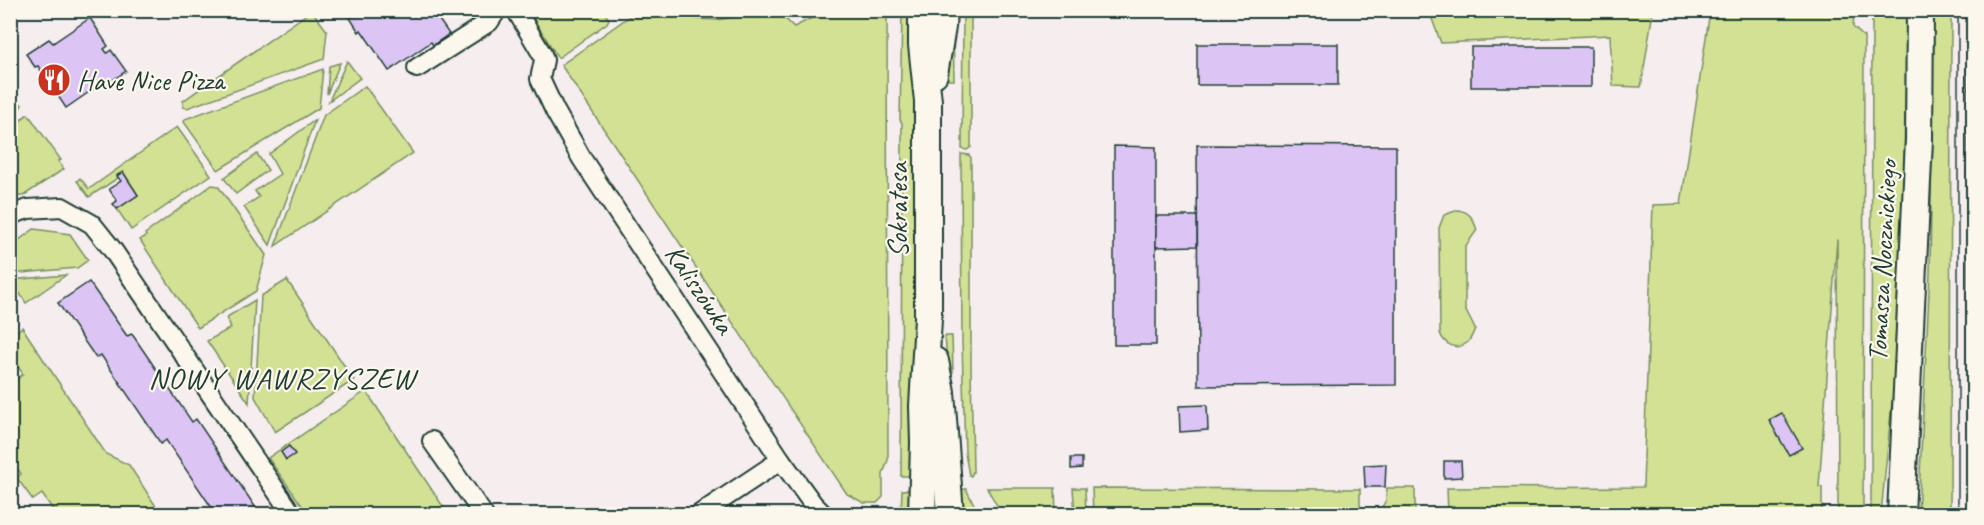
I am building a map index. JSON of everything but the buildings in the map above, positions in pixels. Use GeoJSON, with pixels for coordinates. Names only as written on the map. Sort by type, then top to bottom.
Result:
{"type":"FeatureCollection","features":[{"type":"Feature","properties":{"kind":"street"},"geometry":{"type":"LineString","coordinates":[[417,68],[489,22],[497,10]]}},
{"type":"Feature","properties":{"kind":"street","name":"Kaliszówka"},"geometry":{"type":"LineString","coordinates":[[516,10],[542,54],[543,64],[540,78],[543,87],[582,159],[781,460],[823,514]]}},
{"type":"Feature","properties":{"kind":"street","name":"Sokratesa"},"geometry":{"type":"LineString","coordinates":[[922,10],[922,45],[928,101],[928,319],[923,406],[923,514]]}},
{"type":"Feature","properties":{"kind":"street","name":"Sokratesa"},"geometry":{"type":"LineString","coordinates":[[928,101],[943,10]]}},
{"type":"Feature","properties":{"kind":"street","name":"Tomasza Nocznickiego"},"geometry":{"type":"LineString","coordinates":[[1900,514],[1919,140],[1920,10]]}},
{"type":"Feature","properties":{"kind":"street"},"geometry":{"type":"LineString","coordinates":[[10,215],[28,209],[62,207],[92,224],[292,514]]}},
{"type":"Feature","properties":{"kind":"street","name":"Sokratesa"},"geometry":{"type":"LineString","coordinates":[[928,319],[941,392],[949,514]]}},
{"type":"Feature","properties":{"kind":"street"},"geometry":{"type":"LineString","coordinates":[[432,441],[476,512]]}},
{"type":"Feature","properties":{"kind":"street"},"geometry":{"type":"LineString","coordinates":[[700,514],[781,460]]}},
{"type":"Feature","properties":{"kind":"street"},"geometry":{"type":"LineString","coordinates":[[923,514],[936,512],[949,514]]}},
{"type":"Feature","properties":{"kind":"green space"},"geometry":{"type":"Polygon","coordinates":[[[311,11],[327,31],[324,59],[187,108],[183,107],[183,101],[311,11]]]}},
{"type":"Feature","properties":{"kind":"green space"},"geometry":{"type":"Polygon","coordinates":[[[535,11],[603,11],[609,19],[607,23],[558,58],[532,16],[535,11]]]}},
{"type":"Feature","properties":{"kind":"green space"},"geometry":{"type":"Polygon","coordinates":[[[637,11],[686,11],[696,19],[716,20],[747,15],[755,11],[777,11],[794,27],[818,15],[816,11],[887,11],[888,460],[883,474],[883,497],[877,503],[864,503],[847,494],[561,65],[637,11]]]}},
{"type":"Feature","properties":{"kind":"green space"},"geometry":{"type":"Polygon","coordinates":[[[902,11],[914,11],[915,476],[901,476],[902,11]]]}},
{"type":"Feature","properties":{"kind":"green space"},"geometry":{"type":"Polygon","coordinates":[[[953,11],[954,80],[944,80],[953,11]]]}},
{"type":"Feature","properties":{"kind":"green space"},"geometry":{"type":"Polygon","coordinates":[[[963,11],[971,11],[971,147],[967,150],[962,149],[963,11]]]}},
{"type":"Feature","properties":{"kind":"green space"},"geometry":{"type":"Polygon","coordinates":[[[1429,11],[1653,11],[1641,87],[1613,86],[1610,35],[1441,43],[1429,11]]]}},
{"type":"Feature","properties":{"kind":"green space"},"geometry":{"type":"Polygon","coordinates":[[[1710,11],[1851,11],[1854,14],[1853,27],[1864,37],[1863,514],[1838,514],[1837,239],[1819,487],[1822,487],[1822,514],[1448,514],[1447,488],[1643,487],[1653,205],[1681,204],[1710,11]]]}},
{"type":"Feature","properties":{"kind":"green space"},"geometry":{"type":"Polygon","coordinates":[[[1872,11],[1907,11],[1901,311],[1881,514],[1871,514],[1872,11]]]}},
{"type":"Feature","properties":{"kind":"green space"},"geometry":{"type":"Polygon","coordinates":[[[1930,11],[1951,11],[1950,514],[1918,514],[1930,272],[1932,129],[1930,11]]]}},
{"type":"Feature","properties":{"kind":"green space"},"geometry":{"type":"Polygon","coordinates":[[[347,61],[360,78],[329,101],[347,61]]]}},
{"type":"Feature","properties":{"kind":"green space"},"geometry":{"type":"Polygon","coordinates":[[[340,63],[327,94],[329,66],[340,63]]]}},
{"type":"Feature","properties":{"kind":"green space"},"geometry":{"type":"Polygon","coordinates":[[[323,69],[319,108],[218,170],[184,122],[185,119],[323,69]]]}},
{"type":"Feature","properties":{"kind":"green space"},"geometry":{"type":"Polygon","coordinates":[[[365,86],[413,153],[275,246],[324,115],[365,86]]]}},
{"type":"Feature","properties":{"kind":"green space"},"geometry":{"type":"Polygon","coordinates":[[[16,99],[22,105],[11,125],[11,102],[16,99]]]}},
{"type":"Feature","properties":{"kind":"green space"},"geometry":{"type":"Polygon","coordinates":[[[28,114],[61,160],[58,161],[64,169],[23,196],[11,196],[9,163],[11,140],[20,121],[28,114]]]}},
{"type":"Feature","properties":{"kind":"green space"},"geometry":{"type":"Polygon","coordinates":[[[315,120],[270,245],[244,207],[259,197],[255,191],[280,174],[269,154],[315,120]]]}},
{"type":"Feature","properties":{"kind":"green space"},"geometry":{"type":"Polygon","coordinates":[[[177,127],[211,175],[131,230],[117,209],[138,195],[123,172],[117,175],[118,178],[89,197],[77,181],[80,178],[89,189],[177,127]]]}},
{"type":"Feature","properties":{"kind":"green space"},"geometry":{"type":"Polygon","coordinates":[[[257,154],[268,170],[236,194],[224,178],[257,154]]]}},
{"type":"Feature","properties":{"kind":"green space"},"geometry":{"type":"Polygon","coordinates":[[[961,154],[969,155],[971,158],[973,472],[971,476],[965,453],[961,154]]]}},
{"type":"Feature","properties":{"kind":"green space"},"geometry":{"type":"Polygon","coordinates":[[[212,185],[218,186],[266,255],[256,291],[198,328],[140,240],[212,185]]]}},
{"type":"Feature","properties":{"kind":"green space"},"geometry":{"type":"Polygon","coordinates":[[[1458,210],[1466,212],[1471,217],[1477,230],[1465,247],[1465,309],[1475,329],[1468,342],[1455,346],[1447,343],[1440,333],[1439,228],[1444,215],[1458,210]]]}},
{"type":"Feature","properties":{"kind":"green space"},"geometry":{"type":"Polygon","coordinates":[[[34,229],[70,234],[88,260],[77,268],[11,274],[11,246],[34,229]]]}},
{"type":"Feature","properties":{"kind":"green space"},"geometry":{"type":"Polygon","coordinates":[[[66,275],[26,303],[11,280],[66,275]]]}},
{"type":"Feature","properties":{"kind":"green space"},"geometry":{"type":"Polygon","coordinates":[[[287,280],[354,380],[275,432],[255,397],[261,296],[287,280]]]}},
{"type":"Feature","properties":{"kind":"green space"},"geometry":{"type":"Polygon","coordinates":[[[255,300],[249,403],[207,341],[231,328],[227,317],[255,300]]]}},
{"type":"Feature","properties":{"kind":"green space"},"geometry":{"type":"Polygon","coordinates":[[[22,327],[106,454],[129,465],[161,514],[56,514],[42,494],[33,500],[17,478],[21,474],[11,459],[11,381],[12,383],[23,374],[11,356],[11,336],[22,327]]]}},
{"type":"Feature","properties":{"kind":"green space"},"geometry":{"type":"Polygon","coordinates":[[[945,336],[952,336],[953,372],[948,373],[945,336]]]}},
{"type":"Feature","properties":{"kind":"green space"},"geometry":{"type":"Polygon","coordinates":[[[366,391],[448,514],[308,514],[268,458],[366,391]]]}},
{"type":"Feature","properties":{"kind":"green space"},"geometry":{"type":"Polygon","coordinates":[[[987,488],[1055,488],[1056,514],[1002,514],[987,488]]]}},
{"type":"Feature","properties":{"kind":"green space"},"geometry":{"type":"Polygon","coordinates":[[[1073,488],[1085,488],[1086,514],[1075,514],[1073,488]]]}},
{"type":"Feature","properties":{"kind":"green space"},"geometry":{"type":"Polygon","coordinates":[[[1092,488],[1360,489],[1360,514],[1093,514],[1092,488]]]}},
{"type":"Feature","properties":{"kind":"green space"},"geometry":{"type":"Polygon","coordinates":[[[1387,488],[1415,488],[1415,514],[1378,514],[1386,500],[1387,488]]]}},
{"type":"Feature","properties":{"kind":"green space"},"geometry":{"type":"Polygon","coordinates":[[[915,489],[912,514],[901,514],[902,490],[915,489]]]}},
{"type":"Feature","properties":{"kind":"green space"},"geometry":{"type":"Polygon","coordinates":[[[956,489],[966,489],[979,514],[961,514],[956,489]]]}},
{"type":"Feature","properties":{"kind":"tram line"},"geometry":{"type":"LineString","coordinates":[[1958,10],[1958,514]]}},
{"type":"Feature","properties":{"kind":"tram line"},"geometry":{"type":"LineString","coordinates":[[1968,10],[1969,514]]}},
{"type":"Feature","properties":{"kind":"place","name":"Have Nice Pizza"},"geometry":{"type":"Point","coordinates":[54,80]}},
{"type":"Feature","properties":{"kind":"district","name":"NOWY WAWRZYSZEW"},"geometry":{"type":"Point","coordinates":[282,378]}}]}
